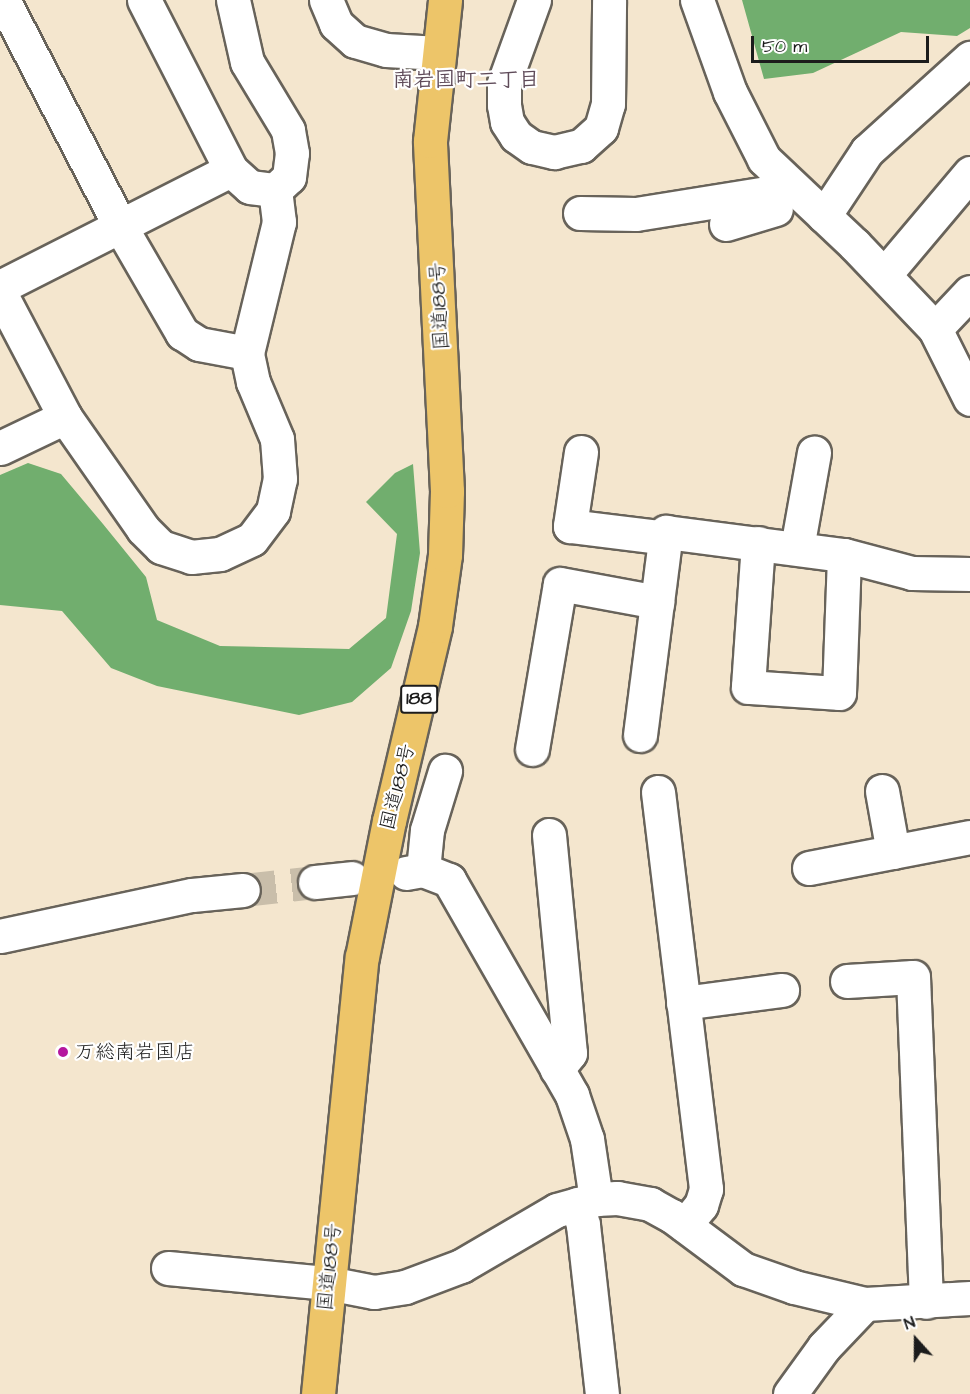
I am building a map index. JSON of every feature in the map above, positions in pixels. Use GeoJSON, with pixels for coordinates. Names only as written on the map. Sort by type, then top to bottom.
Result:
{"type":"FeatureCollection","features":[{"type":"Feature","properties":{"kind":"highway","name":"国道188号"},"geometry":{"type":"LineString","coordinates":[[318,1394],[362,957],[389,820],[435,626],[445,555],[447,491],[430,141],[445,0]]}},
{"type":"Feature","properties":{"kind":"street"},"geometry":{"type":"LineString","coordinates":[[3,0],[120,226],[182,333],[200,344],[247,353]]}},
{"type":"Feature","properties":{"kind":"street"},"geometry":{"type":"LineString","coordinates":[[144,0],[231,170],[250,187],[275,190],[289,177],[292,153],[288,130],[247,63],[233,0]]}},
{"type":"Feature","properties":{"kind":"street"},"geometry":{"type":"LineString","coordinates":[[326,0],[336,24],[355,41],[386,50],[439,53]]}},
{"type":"Feature","properties":{"kind":"street"},"geometry":{"type":"LineString","coordinates":[[534,0],[504,83],[504,105],[507,122],[516,136],[531,147],[554,152],[581,146],[601,128],[608,104],[609,0]]}},
{"type":"Feature","properties":{"kind":"street"},"geometry":{"type":"LineString","coordinates":[[697,0],[747,132],[764,159],[784,188],[824,216],[885,274],[935,329],[970,399]]}},
{"type":"Feature","properties":{"kind":"street"},"geometry":{"type":"LineString","coordinates":[[824,216],[867,151],[970,58]]}},
{"type":"Feature","properties":{"kind":"street"},"geometry":{"type":"LineString","coordinates":[[0,287],[231,170]]}},
{"type":"Feature","properties":{"kind":"street"},"geometry":{"type":"LineString","coordinates":[[885,274],[970,173]]}},
{"type":"Feature","properties":{"kind":"street"},"geometry":{"type":"LineString","coordinates":[[580,213],[636,214],[784,188]]}},
{"type":"Feature","properties":{"kind":"street"},"geometry":{"type":"LineString","coordinates":[[726,224],[777,208],[784,188]]}},
{"type":"Feature","properties":{"kind":"street"},"geometry":{"type":"LineString","coordinates":[[0,293],[65,417],[143,529],[160,547],[191,557],[220,554],[252,539],[273,511],[280,479],[277,439],[253,382],[247,353],[279,222],[275,190]]}},
{"type":"Feature","properties":{"kind":"street"},"geometry":{"type":"LineString","coordinates":[[935,329],[970,292]]}},
{"type":"Feature","properties":{"kind":"street"},"geometry":{"type":"LineString","coordinates":[[0,448],[65,417]]}},
{"type":"Feature","properties":{"kind":"street"},"geometry":{"type":"LineString","coordinates":[[581,452],[570,526],[666,538]]}},
{"type":"Feature","properties":{"kind":"street"},"geometry":{"type":"LineString","coordinates":[[797,548],[814,453]]}},
{"type":"Feature","properties":{"kind":"street"},"geometry":{"type":"LineString","coordinates":[[640,735],[666,531],[844,555],[912,573],[970,574]]}},
{"type":"Feature","properties":{"kind":"street"},"geometry":{"type":"LineString","coordinates":[[758,543],[748,687],[839,693],[844,555]]}},
{"type":"Feature","properties":{"kind":"street"},"geometry":{"type":"LineString","coordinates":[[532,748],[560,584],[657,602]]}},
{"type":"Feature","properties":{"kind":"street"},"geometry":{"type":"LineString","coordinates":[[445,771],[415,872],[449,880],[572,1095],[587,1139],[587,1201],[583,1225],[602,1394]]}},
{"type":"Feature","properties":{"kind":"street"},"geometry":{"type":"LineString","coordinates":[[882,791],[893,852]]}},
{"type":"Feature","properties":{"kind":"street"},"geometry":{"type":"LineString","coordinates":[[658,792],[706,1189],[702,1205],[685,1225]]}},
{"type":"Feature","properties":{"kind":"street"},"geometry":{"type":"LineString","coordinates":[[549,835],[570,1053],[557,1070]]}},
{"type":"Feature","properties":{"kind":"street"},"geometry":{"type":"LineString","coordinates":[[809,868],[970,837]]}},
{"type":"Feature","properties":{"kind":"street"},"geometry":{"type":"LineString","coordinates":[[315,882],[352,878]]}},
{"type":"Feature","properties":{"kind":"street"},"geometry":{"type":"LineString","coordinates":[[0,936],[192,896],[243,890]]}},
{"type":"Feature","properties":{"kind":"street"},"geometry":{"type":"LineString","coordinates":[[847,981],[913,977],[926,1302]]}},
{"type":"Feature","properties":{"kind":"street"},"geometry":{"type":"LineString","coordinates":[[683,1003],[782,990]]}},
{"type":"Feature","properties":{"kind":"street"},"geometry":{"type":"LineString","coordinates":[[168,1268],[328,1283],[374,1292],[405,1287],[461,1266],[491,1251],[520,1228],[587,1201],[616,1198],[650,1204],[685,1225],[743,1269],[794,1287],[865,1304],[970,1298]]}},
{"type":"Feature","properties":{"kind":"street"},"geometry":{"type":"LineString","coordinates":[[790,1394],[824,1347],[865,1304]]}},
{"type":"Feature","properties":{"kind":"green space"},"geometry":{"type":"Polygon","coordinates":[[[742,0],[970,0],[970,28],[957,36],[901,32],[813,73],[764,79],[742,0]]]}},
{"type":"Feature","properties":{"kind":"green space"},"geometry":{"type":"Polygon","coordinates":[[[28,463],[61,474],[103,524],[146,577],[157,620],[220,646],[349,649],[386,618],[397,534],[366,502],[395,473],[413,464],[420,553],[411,611],[391,668],[352,702],[299,715],[157,686],[111,668],[62,611],[0,605],[0,475],[28,463]]]}},
{"type":"Feature","properties":{"kind":"tunnel"},"geometry":{"type":"LineString","coordinates":[[243,890],[315,882]]}},
{"type":"Feature","properties":{"kind":"place","name":"万総南岩国店"},"geometry":{"type":"Point","coordinates":[63,1052]}},
{"type":"Feature","properties":{"kind":"district","name":"南岩国町二丁目"},"geometry":{"type":"Point","coordinates":[466,80]}}]}
